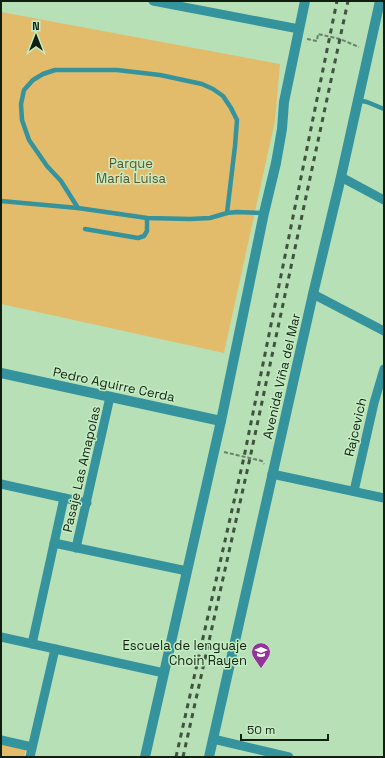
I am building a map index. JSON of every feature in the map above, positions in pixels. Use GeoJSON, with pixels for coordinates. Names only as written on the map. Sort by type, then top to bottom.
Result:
{"type":"FeatureCollection","features":[{"type":"Feature","properties":{"kind":"street"},"geometry":{"type":"LineString","coordinates":[[153,1],[298,33]]}},
{"type":"Feature","properties":{"kind":"street"},"geometry":{"type":"LineString","coordinates":[[145,757],[221,421],[264,213],[276,163],[282,129],[284,102],[305,1]]}},
{"type":"Feature","properties":{"kind":"street","name":"Avenida Viña del Mar"},"geometry":{"type":"LineString","coordinates":[[209,757],[380,1]]}},
{"type":"Feature","properties":{"kind":"street"},"geometry":{"type":"LineString","coordinates":[[341,177],[384,200]]}},
{"type":"Feature","properties":{"kind":"street"},"geometry":{"type":"LineString","coordinates":[[313,294],[384,331]]}},
{"type":"Feature","properties":{"kind":"street","name":"Rajcevich"},"geometry":{"type":"LineString","coordinates":[[354,491],[374,403],[384,369]]}},
{"type":"Feature","properties":{"kind":"street","name":"Pedro Aguirre Cerda"},"geometry":{"type":"LineString","coordinates":[[1,373],[221,421]]}},
{"type":"Feature","properties":{"kind":"street","name":"Pasaje Las Amapolas"},"geometry":{"type":"LineString","coordinates":[[76,548],[110,397]]}},
{"type":"Feature","properties":{"kind":"street"},"geometry":{"type":"LineString","coordinates":[[272,474],[384,498]]}},
{"type":"Feature","properties":{"kind":"street"},"geometry":{"type":"LineString","coordinates":[[1,484],[86,503]]}},
{"type":"Feature","properties":{"kind":"street","name":"Pasaje Las Amapolas"},"geometry":{"type":"LineString","coordinates":[[32,644],[64,498]]}},
{"type":"Feature","properties":{"kind":"street"},"geometry":{"type":"LineString","coordinates":[[54,543],[187,571]]}},
{"type":"Feature","properties":{"kind":"street"},"geometry":{"type":"LineString","coordinates":[[1,637],[164,673]]}},
{"type":"Feature","properties":{"kind":"street"},"geometry":{"type":"LineString","coordinates":[[30,757],[55,649]]}},
{"type":"Feature","properties":{"kind":"street"},"geometry":{"type":"LineString","coordinates":[[213,739],[289,757]]}},
{"type":"Feature","properties":{"kind":"street"},"geometry":{"type":"LineString","coordinates":[[1,740],[32,747]]}},
{"type":"Feature","properties":{"kind":"lane"},"geometry":{"type":"LineString","coordinates":[[78,208],[61,181],[47,166],[29,140],[22,120],[21,104],[24,90],[33,80],[42,74],[55,70],[117,70],[160,75],[202,84],[224,96],[232,108],[237,120],[236,146],[227,213]]}},
{"type":"Feature","properties":{"kind":"lane"},"geometry":{"type":"LineString","coordinates":[[357,100],[367,102],[384,109]]}},
{"type":"Feature","properties":{"kind":"lane"},"geometry":{"type":"LineString","coordinates":[[1,201],[78,208],[148,218],[190,219],[210,218],[237,212],[264,213]]}},
{"type":"Feature","properties":{"kind":"lane"},"geometry":{"type":"LineString","coordinates":[[85,229],[138,238],[144,236],[148,218]]}},
{"type":"Feature","properties":{"kind":"path"},"geometry":{"type":"LineString","coordinates":[[298,33],[317,41],[318,34],[340,39],[369,51]]}},
{"type":"Feature","properties":{"kind":"path"},"geometry":{"type":"LineString","coordinates":[[224,452],[262,461],[272,474]]}},
{"type":"Feature","properties":{"kind":"green space","name":"Parque María Luisa"},"geometry":{"type":"Polygon","coordinates":[[[1,12],[280,64],[275,121],[224,353],[1,304],[1,12]]]}},
{"type":"Feature","properties":{"kind":"green space"},"geometry":{"type":"Polygon","coordinates":[[[1,743],[26,749],[24,757],[1,757],[1,743]]]}},
{"type":"Feature","properties":{"kind":"railway"},"geometry":{"type":"LineString","coordinates":[[176,757],[244,457],[337,1]]}},
{"type":"Feature","properties":{"kind":"railway"},"geometry":{"type":"LineString","coordinates":[[183,757],[250,458],[348,1]]}},
{"type":"Feature","properties":{"kind":"place","name":"Escuela de lenguaje Choin Rayen"},"geometry":{"type":"Point","coordinates":[261,669]}}]}
